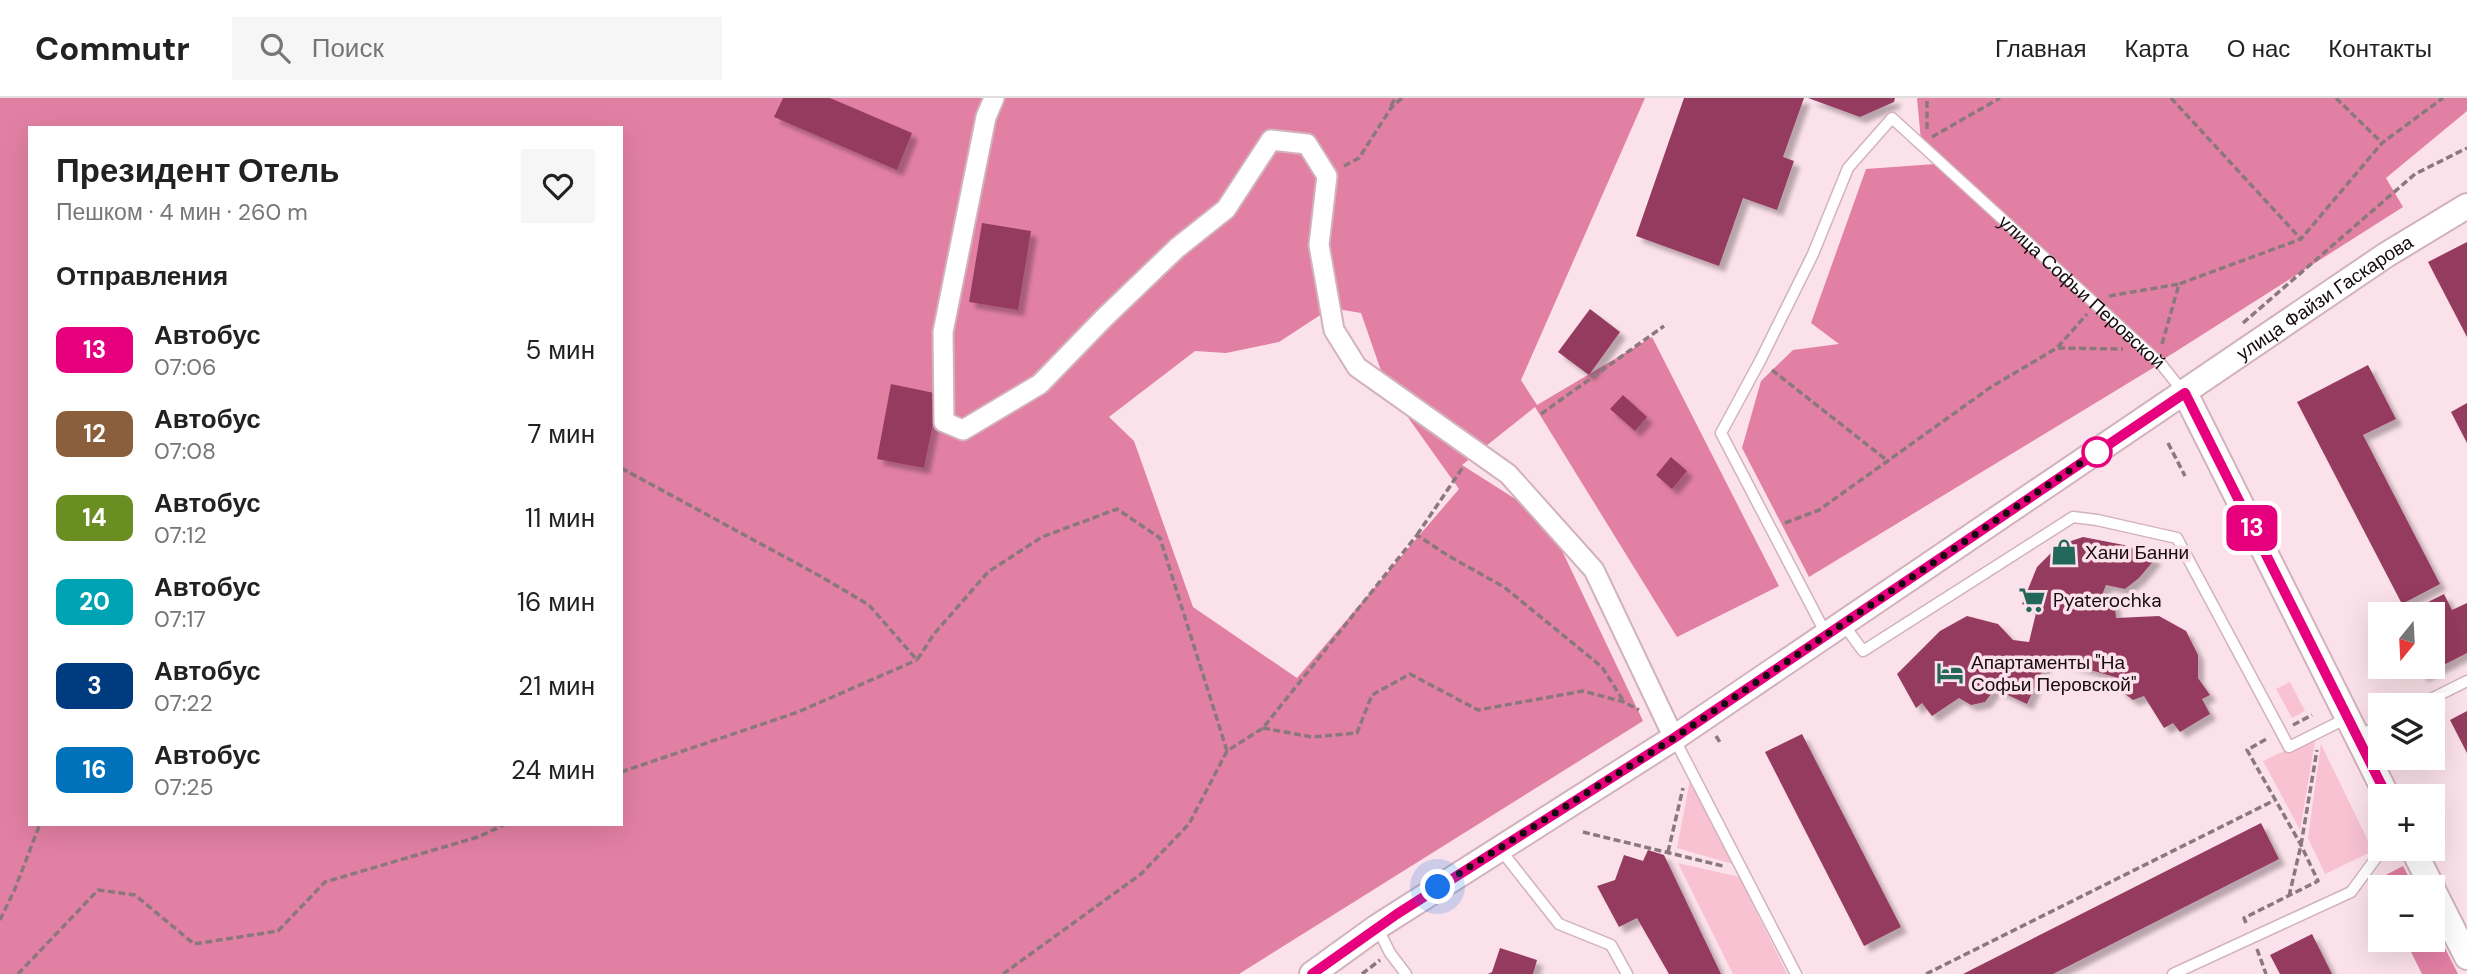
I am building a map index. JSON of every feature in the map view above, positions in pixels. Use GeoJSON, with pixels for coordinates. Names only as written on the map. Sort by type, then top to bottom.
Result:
{"type":"FeatureCollection","features":[{"type":"Feature","properties":{"kind":"street"},"geometry":{"type":"LineString","coordinates":[[994,98],[986,117],[943,332],[944,422],[963,430],[1040,384],[1177,248],[1226,209],[1271,140],[1307,144],[1327,176],[1319,244],[1334,330],[1357,367],[1508,474],[1594,570],[1674,738]]}},
{"type":"Feature","properties":{"kind":"street","name":"улица Файзи Гаскарова"},"geometry":{"type":"LineString","coordinates":[[1312,974],[1377,927],[1674,738],[2386,255],[2467,206]]}},
{"type":"Feature","properties":{"kind":"street","name":"улица Софьи Перовской"},"geometry":{"type":"LineString","coordinates":[[2185,393],[2381,784]]}},
{"type":"Feature","properties":{"kind":"street"},"geometry":{"type":"LineString","coordinates":[[2445,914],[2467,957]]}},
{"type":"Feature","properties":{"kind":"lane","name":"улица Софьи Перовской"},"geometry":{"type":"LineString","coordinates":[[1760,361],[1813,254],[1848,168],[1892,118],[2161,364],[2185,393]]}},
{"type":"Feature","properties":{"kind":"lane"},"geometry":{"type":"LineString","coordinates":[[1760,361],[1721,433],[1770,529],[1835,629],[1863,651],[2073,517],[2097,520],[2176,538],[2289,747],[2320,731],[2368,726]]}},
{"type":"Feature","properties":{"kind":"lane"},"geometry":{"type":"LineString","coordinates":[[2443,693],[2467,681]]}},
{"type":"Feature","properties":{"kind":"lane"},"geometry":{"type":"LineString","coordinates":[[1674,738],[1796,974]]}},
{"type":"Feature","properties":{"kind":"lane"},"geometry":{"type":"LineString","coordinates":[[1499,848],[1559,924],[1611,945],[1627,974]]}},
{"type":"Feature","properties":{"kind":"lane"},"geometry":{"type":"LineString","coordinates":[[2173,974],[2351,892],[2374,861]]}},
{"type":"Feature","properties":{"kind":"lane"},"geometry":{"type":"LineString","coordinates":[[1377,927],[1390,953],[1406,974]]}},
{"type":"Feature","properties":{"kind":"path"},"geometry":{"type":"LineString","coordinates":[[1327,176],[1359,158],[1395,98]]}},
{"type":"Feature","properties":{"kind":"path"},"geometry":{"type":"LineString","coordinates":[[1391,108],[1402,98]]}},
{"type":"Feature","properties":{"kind":"path"},"geometry":{"type":"LineString","coordinates":[[1919,143],[2000,98]]}},
{"type":"Feature","properties":{"kind":"path"},"geometry":{"type":"LineString","coordinates":[[2171,98],[2301,239]]}},
{"type":"Feature","properties":{"kind":"path"},"geometry":{"type":"LineString","coordinates":[[2336,98],[2382,144]]}},
{"type":"Feature","properties":{"kind":"path"},"geometry":{"type":"LineString","coordinates":[[1770,529],[1819,510],[1991,387],[2057,348],[2160,348],[2179,284],[2301,239],[2382,144],[2443,98]]}},
{"type":"Feature","properties":{"kind":"path"},"geometry":{"type":"LineString","coordinates":[[2239,326],[2415,174],[2467,148]]}},
{"type":"Feature","properties":{"kind":"path"},"geometry":{"type":"LineString","coordinates":[[1541,414],[1664,326]]}},
{"type":"Feature","properties":{"kind":"path"},"geometry":{"type":"LineString","coordinates":[[1760,361],[1889,462]]}},
{"type":"Feature","properties":{"kind":"path"},"geometry":{"type":"LineString","coordinates":[[2168,443],[2185,476]]}},
{"type":"Feature","properties":{"kind":"path"},"geometry":{"type":"LineString","coordinates":[[1003,974],[1141,874],[1189,824],[1227,751],[1263,728],[1417,535],[1457,478],[1472,449]]}},
{"type":"Feature","properties":{"kind":"path"},"geometry":{"type":"LineString","coordinates":[[623,469],[869,605],[917,660]]}},
{"type":"Feature","properties":{"kind":"path"},"geometry":{"type":"LineString","coordinates":[[623,771],[799,712],[917,660],[934,634],[988,572],[1042,537],[1117,509],[1160,538],[1227,751]]}},
{"type":"Feature","properties":{"kind":"path"},"geometry":{"type":"LineString","coordinates":[[1263,728],[1312,737],[1357,733],[1372,695],[1410,674],[1478,710],[1583,691],[1624,702],[1602,667],[1504,587],[1417,535]]}},
{"type":"Feature","properties":{"kind":"path"},"geometry":{"type":"LineString","coordinates":[[2266,974],[2244,918],[2318,881],[2301,845],[2247,750],[2312,715]]}},
{"type":"Feature","properties":{"kind":"path"},"geometry":{"type":"LineString","coordinates":[[2289,896],[2301,845],[2320,731]]}},
{"type":"Feature","properties":{"kind":"path"},"geometry":{"type":"LineString","coordinates":[[1668,852],[1688,765]]}},
{"type":"Feature","properties":{"kind":"path"},"geometry":{"type":"LineString","coordinates":[[1926,974],[2276,800]]}},
{"type":"Feature","properties":{"kind":"path"},"geometry":{"type":"LineString","coordinates":[[0,920],[39,826]]}},
{"type":"Feature","properties":{"kind":"path"},"geometry":{"type":"LineString","coordinates":[[18,974],[99,890],[135,895],[194,944],[266,933],[278,931],[325,882],[478,837],[502,826]]}},
{"type":"Feature","properties":{"kind":"path"},"geometry":{"type":"LineString","coordinates":[[1583,832],[1742,870]]}},
{"type":"Feature","properties":{"kind":"path"},"geometry":{"type":"LineString","coordinates":[[1362,974],[1390,953]]}},
{"type":"Feature","properties":{"kind":"shaded area"},"geometry":{"type":"Polygon","coordinates":[[[0,98],[1645,98],[1521,380],[1537,405],[1652,337],[1779,586],[1677,637],[1535,407],[1462,465],[1547,519],[1643,721],[1239,974],[0,974],[0,98]],[[1331,308],[1279,342],[1226,353],[1195,351],[1109,417],[1134,441],[1193,607],[1297,678],[1459,489],[1387,388],[1361,313],[1331,308]]]}},
{"type":"Feature","properties":{"kind":"shaded area"},"geometry":{"type":"Polygon","coordinates":[[[1917,98],[2467,98],[2467,111],[2386,178],[2403,207],[2164,359],[1921,141],[1917,98]]]}},
{"type":"Feature","properties":{"kind":"shaded area"},"geometry":{"type":"Polygon","coordinates":[[[1935,164],[2158,365],[1809,577],[1742,448],[1761,381],[1793,350],[1839,344],[1811,323],[1866,169],[1935,164]]]}},
{"type":"Feature","properties":{"kind":"shaded area"},"geometry":{"type":"Polygon","coordinates":[[[2290,682],[2305,711],[2292,718],[2276,689],[2290,682]]]}},
{"type":"Feature","properties":{"kind":"shaded area"},"geometry":{"type":"Polygon","coordinates":[[[2316,736],[2300,830],[2263,761],[2316,736]]]}},
{"type":"Feature","properties":{"kind":"shaded area"},"geometry":{"type":"Polygon","coordinates":[[[2321,744],[2368,841],[2368,853],[2325,874],[2308,838],[2321,744]]]}},
{"type":"Feature","properties":{"kind":"shaded area"},"geometry":{"type":"Polygon","coordinates":[[[1690,780],[1733,864],[1677,848],[1690,780]]]}},
{"type":"Feature","properties":{"kind":"shaded area"},"geometry":{"type":"Polygon","coordinates":[[[1678,863],[1739,877],[1787,974],[1733,974],[1678,863]]]}},
{"type":"Feature","properties":{"kind":"shaded area"},"geometry":{"type":"Polygon","coordinates":[[[2403,866],[2408,875],[2386,875],[2403,866]]]}},
{"type":"Feature","properties":{"kind":"shaded area"},"geometry":{"type":"Polygon","coordinates":[[[2445,948],[2458,974],[2422,974],[2411,952],[2445,952],[2445,948]]]}},
{"type":"Feature","properties":{"kind":"building"},"geometry":{"type":"Polygon","coordinates":[[[783,98],[830,98],[912,133],[897,170],[774,117],[783,98]]]}},
{"type":"Feature","properties":{"kind":"building"},"geometry":{"type":"Polygon","coordinates":[[[1684,98],[1804,98],[1783,157],[1794,161],[1777,210],[1743,198],[1719,266],[1636,236],[1684,98]]]}},
{"type":"Feature","properties":{"kind":"building"},"geometry":{"type":"Polygon","coordinates":[[[1808,98],[1895,98],[1894,102],[1860,117],[1808,98]]]}},
{"type":"Feature","properties":{"kind":"building"},"geometry":{"type":"Polygon","coordinates":[[[982,223],[1031,231],[1018,310],[969,302],[982,223]]]}},
{"type":"Feature","properties":{"kind":"building"},"geometry":{"type":"Polygon","coordinates":[[[2467,242],[2467,337],[2428,262],[2467,242]]]}},
{"type":"Feature","properties":{"kind":"building"},"geometry":{"type":"Polygon","coordinates":[[[1590,309],[1620,332],[1589,375],[1558,352],[1590,309]]]}},
{"type":"Feature","properties":{"kind":"building"},"geometry":{"type":"Polygon","coordinates":[[[2368,365],[2396,419],[2363,435],[2440,584],[2401,602],[2297,402],[2368,365]]]}},
{"type":"Feature","properties":{"kind":"building"},"geometry":{"type":"Polygon","coordinates":[[[891,384],[939,394],[924,468],[877,459],[891,384]]]}},
{"type":"Feature","properties":{"kind":"building"},"geometry":{"type":"Polygon","coordinates":[[[1623,395],[1647,417],[1635,431],[1610,409],[1623,395]]]}},
{"type":"Feature","properties":{"kind":"building"},"geometry":{"type":"Polygon","coordinates":[[[2467,403],[2467,443],[2451,412],[2467,403]]]}},
{"type":"Feature","properties":{"kind":"building"},"geometry":{"type":"Polygon","coordinates":[[[1671,457],[1687,471],[1672,489],[1656,475],[1671,457]]]}},
{"type":"Feature","properties":{"kind":"building"},"geometry":{"type":"Polygon","coordinates":[[[2083,537],[2124,545],[2156,558],[2139,578],[2125,589],[2106,585],[2102,595],[2109,595],[2115,607],[2116,618],[2159,616],[2186,631],[2198,655],[2198,678],[2210,695],[2202,699],[2210,714],[2180,732],[2173,723],[2164,728],[2144,696],[2133,700],[2120,690],[2115,677],[2048,658],[2027,704],[1995,689],[1985,702],[1971,705],[1959,698],[1932,716],[1922,703],[1916,708],[1897,674],[1940,631],[1967,616],[1998,624],[2013,640],[2029,642],[2037,609],[2022,604],[2037,567],[2059,545],[2083,537]]]}},
{"type":"Feature","properties":{"kind":"building"},"geometry":{"type":"Polygon","coordinates":[[[2444,594],[2452,610],[2467,603],[2467,653],[2445,664],[2445,602],[2428,602],[2444,594]]]}},
{"type":"Feature","properties":{"kind":"building"},"geometry":{"type":"Polygon","coordinates":[[[2467,711],[2467,753],[2450,720],[2467,711]]]}},
{"type":"Feature","properties":{"kind":"building"},"geometry":{"type":"Polygon","coordinates":[[[1802,734],[1901,927],[1864,946],[1765,752],[1802,734]]]}},
{"type":"Feature","properties":{"kind":"building"},"geometry":{"type":"Polygon","coordinates":[[[2261,823],[2279,859],[2053,974],[1963,974],[2261,823]]]}},
{"type":"Feature","properties":{"kind":"building"},"geometry":{"type":"Polygon","coordinates":[[[1648,850],[1664,855],[1721,974],[1669,974],[1637,918],[1619,927],[1597,886],[1615,880],[1624,855],[1643,861],[1648,850]]]}},
{"type":"Feature","properties":{"kind":"building"},"geometry":{"type":"Polygon","coordinates":[[[2312,934],[2332,974],[2280,974],[2270,955],[2312,934]]]}},
{"type":"Feature","properties":{"kind":"building"},"geometry":{"type":"Polygon","coordinates":[[[1500,948],[1537,960],[1533,974],[1488,974],[1492,972],[1500,948]]]}},
{"type":"Feature","properties":{"kind":"bus line","name":"13"},"geometry":{"type":"LineString","coordinates":[[1312,974],[1377,927],[1674,738],[2185,393],[2381,784]]}},
{"type":"Feature","properties":{"kind":"place","name":"Хани Банни"},"geometry":{"type":"Point","coordinates":[2064,552]}},
{"type":"Feature","properties":{"kind":"place","name":"Pyaterochka"},"geometry":{"type":"Point","coordinates":[2032,600]}},
{"type":"Feature","properties":{"kind":"place","name":"Апартаменты \"На Софьи Перовской\""},"geometry":{"type":"Point","coordinates":[1950,673]}},
{"type":"Feature","properties":{"kind":"route"},"geometry":{"type":"LineString","coordinates":[[1438,887],[1674,738],[2097,452]]}}]}
